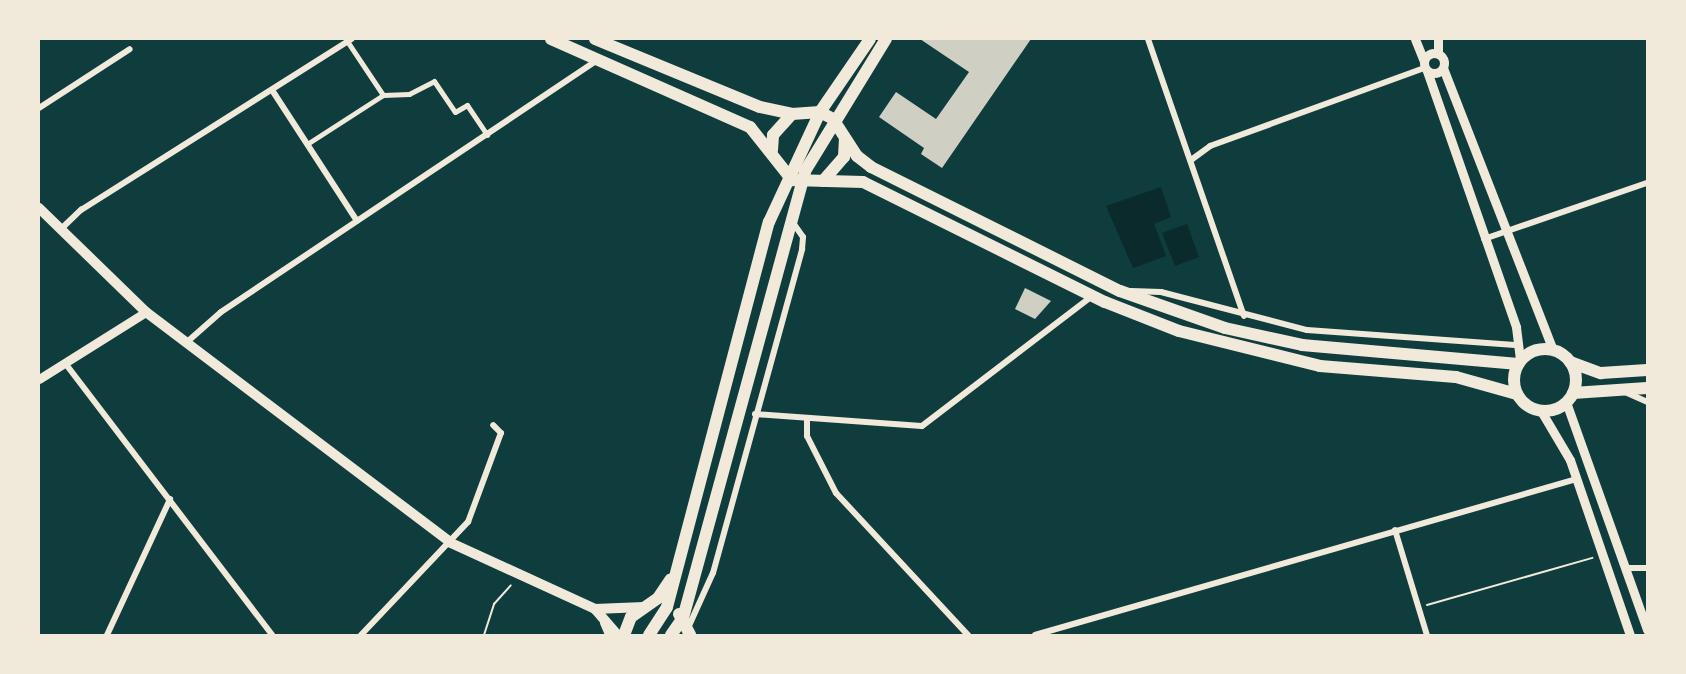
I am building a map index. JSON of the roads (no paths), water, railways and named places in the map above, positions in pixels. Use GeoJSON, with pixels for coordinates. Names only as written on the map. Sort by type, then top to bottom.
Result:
{"type":"FeatureCollection","features":[{"type":"Feature","properties":{"kind":"main road"},"geometry":{"type":"LineString","coordinates":[[551,39],[750,127],[772,150],[786,177],[804,184],[822,181],[863,182],[1092,295],[1179,331],[1320,366],[1456,377],[1517,394],[1542,411],[1569,398],[1647,388]]}},
{"type":"Feature","properties":{"kind":"main road"},"geometry":{"type":"LineString","coordinates":[[595,39],[760,107],[792,114],[820,112],[833,119],[845,140],[871,167],[1120,291],[1225,328],[1302,345],[1519,363],[1535,351],[1553,350],[1570,362],[1601,373],[1647,370]]}},
{"type":"Feature","properties":{"kind":"main road"},"geometry":{"type":"LineString","coordinates":[[649,635],[667,607],[769,222],[786,177],[820,112],[870,39]]}},
{"type":"Feature","properties":{"kind":"main road"},"geometry":{"type":"LineString","coordinates":[[688,630],[792,220],[804,184],[833,119],[886,39]]}},
{"type":"Feature","properties":{"kind":"main road"},"geometry":{"type":"LineString","coordinates":[[772,150],[777,129],[792,114]]}},
{"type":"Feature","properties":{"kind":"main road"},"geometry":{"type":"LineString","coordinates":[[822,181],[836,172],[845,140]]}},
{"type":"Feature","properties":{"kind":"main road"},"geometry":{"type":"LineString","coordinates":[[39,208],[146,312],[451,543],[595,609],[618,635]]}},
{"type":"Feature","properties":{"kind":"main road"},"geometry":{"type":"LineString","coordinates":[[1569,398],[1570,362]]}},
{"type":"Feature","properties":{"kind":"main road"},"geometry":{"type":"LineString","coordinates":[[1517,394],[1519,363]]}},
{"type":"Feature","properties":{"kind":"main road"},"geometry":{"type":"LineString","coordinates":[[624,635],[631,617],[663,592],[678,563]]}},
{"type":"Feature","properties":{"kind":"main road"},"geometry":{"type":"LineString","coordinates":[[595,609],[667,607],[688,630]]}},
{"type":"Feature","properties":{"kind":"main road"},"geometry":{"type":"LineString","coordinates":[[672,635],[688,630]]}},
{"type":"Feature","properties":{"kind":"street"},"geometry":{"type":"LineString","coordinates":[[1148,39],[1244,316]]}},
{"type":"Feature","properties":{"kind":"street"},"geometry":{"type":"LineString","coordinates":[[1415,39],[1484,239],[1518,345],[1519,363]]}},
{"type":"Feature","properties":{"kind":"street"},"geometry":{"type":"LineString","coordinates":[[1438,39],[1438,53],[1443,68],[1553,350]]}},
{"type":"Feature","properties":{"kind":"street"},"geometry":{"type":"LineString","coordinates":[[61,229],[81,210],[349,40],[383,95]]}},
{"type":"Feature","properties":{"kind":"street"},"geometry":{"type":"LineString","coordinates":[[39,108],[130,49]]}},
{"type":"Feature","properties":{"kind":"street"},"geometry":{"type":"LineString","coordinates":[[1191,160],[1210,146],[1425,66],[1438,53]]}},
{"type":"Feature","properties":{"kind":"street"},"geometry":{"type":"LineString","coordinates":[[187,342],[221,312],[597,60]]}},
{"type":"Feature","properties":{"kind":"street"},"geometry":{"type":"LineString","coordinates":[[1425,66],[1443,68]]}},
{"type":"Feature","properties":{"kind":"street"},"geometry":{"type":"LineString","coordinates":[[307,144],[383,95],[409,94],[434,81],[455,112],[467,105],[487,135]]}},
{"type":"Feature","properties":{"kind":"street"},"geometry":{"type":"LineString","coordinates":[[272,90],[357,221]]}},
{"type":"Feature","properties":{"kind":"street"},"geometry":{"type":"LineString","coordinates":[[1484,239],[1506,234],[1647,183]]}},
{"type":"Feature","properties":{"kind":"street"},"geometry":{"type":"LineString","coordinates":[[688,630],[713,573],[802,249],[803,237],[792,220]]}},
{"type":"Feature","properties":{"kind":"street"},"geometry":{"type":"LineString","coordinates":[[1120,291],[1161,292],[1244,316],[1379,339],[1518,345]]}},
{"type":"Feature","properties":{"kind":"street"},"geometry":{"type":"LineString","coordinates":[[755,414],[807,420],[922,426],[1092,295]]}},
{"type":"Feature","properties":{"kind":"street"},"geometry":{"type":"LineString","coordinates":[[39,379],[146,312]]}},
{"type":"Feature","properties":{"kind":"street"},"geometry":{"type":"LineString","coordinates":[[65,363],[272,635]]}},
{"type":"Feature","properties":{"kind":"street"},"geometry":{"type":"LineString","coordinates":[[1619,390],[1647,402]]}},
{"type":"Feature","properties":{"kind":"street"},"geometry":{"type":"LineString","coordinates":[[1569,398],[1647,630]]}},
{"type":"Feature","properties":{"kind":"street"},"geometry":{"type":"LineString","coordinates":[[1542,411],[1555,428],[1577,479],[1630,635]]}},
{"type":"Feature","properties":{"kind":"street"},"geometry":{"type":"LineString","coordinates":[[807,420],[807,436],[836,493],[968,635]]}},
{"type":"Feature","properties":{"kind":"street"},"geometry":{"type":"LineString","coordinates":[[361,635],[451,543],[468,522],[501,434],[493,425]]}},
{"type":"Feature","properties":{"kind":"street"},"geometry":{"type":"LineString","coordinates":[[1035,635],[1577,479]]}},
{"type":"Feature","properties":{"kind":"street"},"geometry":{"type":"LineString","coordinates":[[106,635],[170,499]]}},
{"type":"Feature","properties":{"kind":"street"},"geometry":{"type":"LineString","coordinates":[[1395,530],[1427,635]]}},
{"type":"Feature","properties":{"kind":"street"},"geometry":{"type":"LineString","coordinates":[[1626,568],[1647,568]]}},
{"type":"Feature","properties":{"kind":"street"},"geometry":{"type":"LineString","coordinates":[[595,609],[608,635]]}},
{"type":"Feature","properties":{"kind":"water"},"geometry":{"type":"Polygon","coordinates":[[[1161,187],[1171,217],[1154,224],[1166,256],[1133,268],[1106,206],[1161,187]]]}},
{"type":"Feature","properties":{"kind":"water"},"geometry":{"type":"Polygon","coordinates":[[[1187,224],[1199,257],[1175,266],[1162,233],[1187,224]]]}}]}
